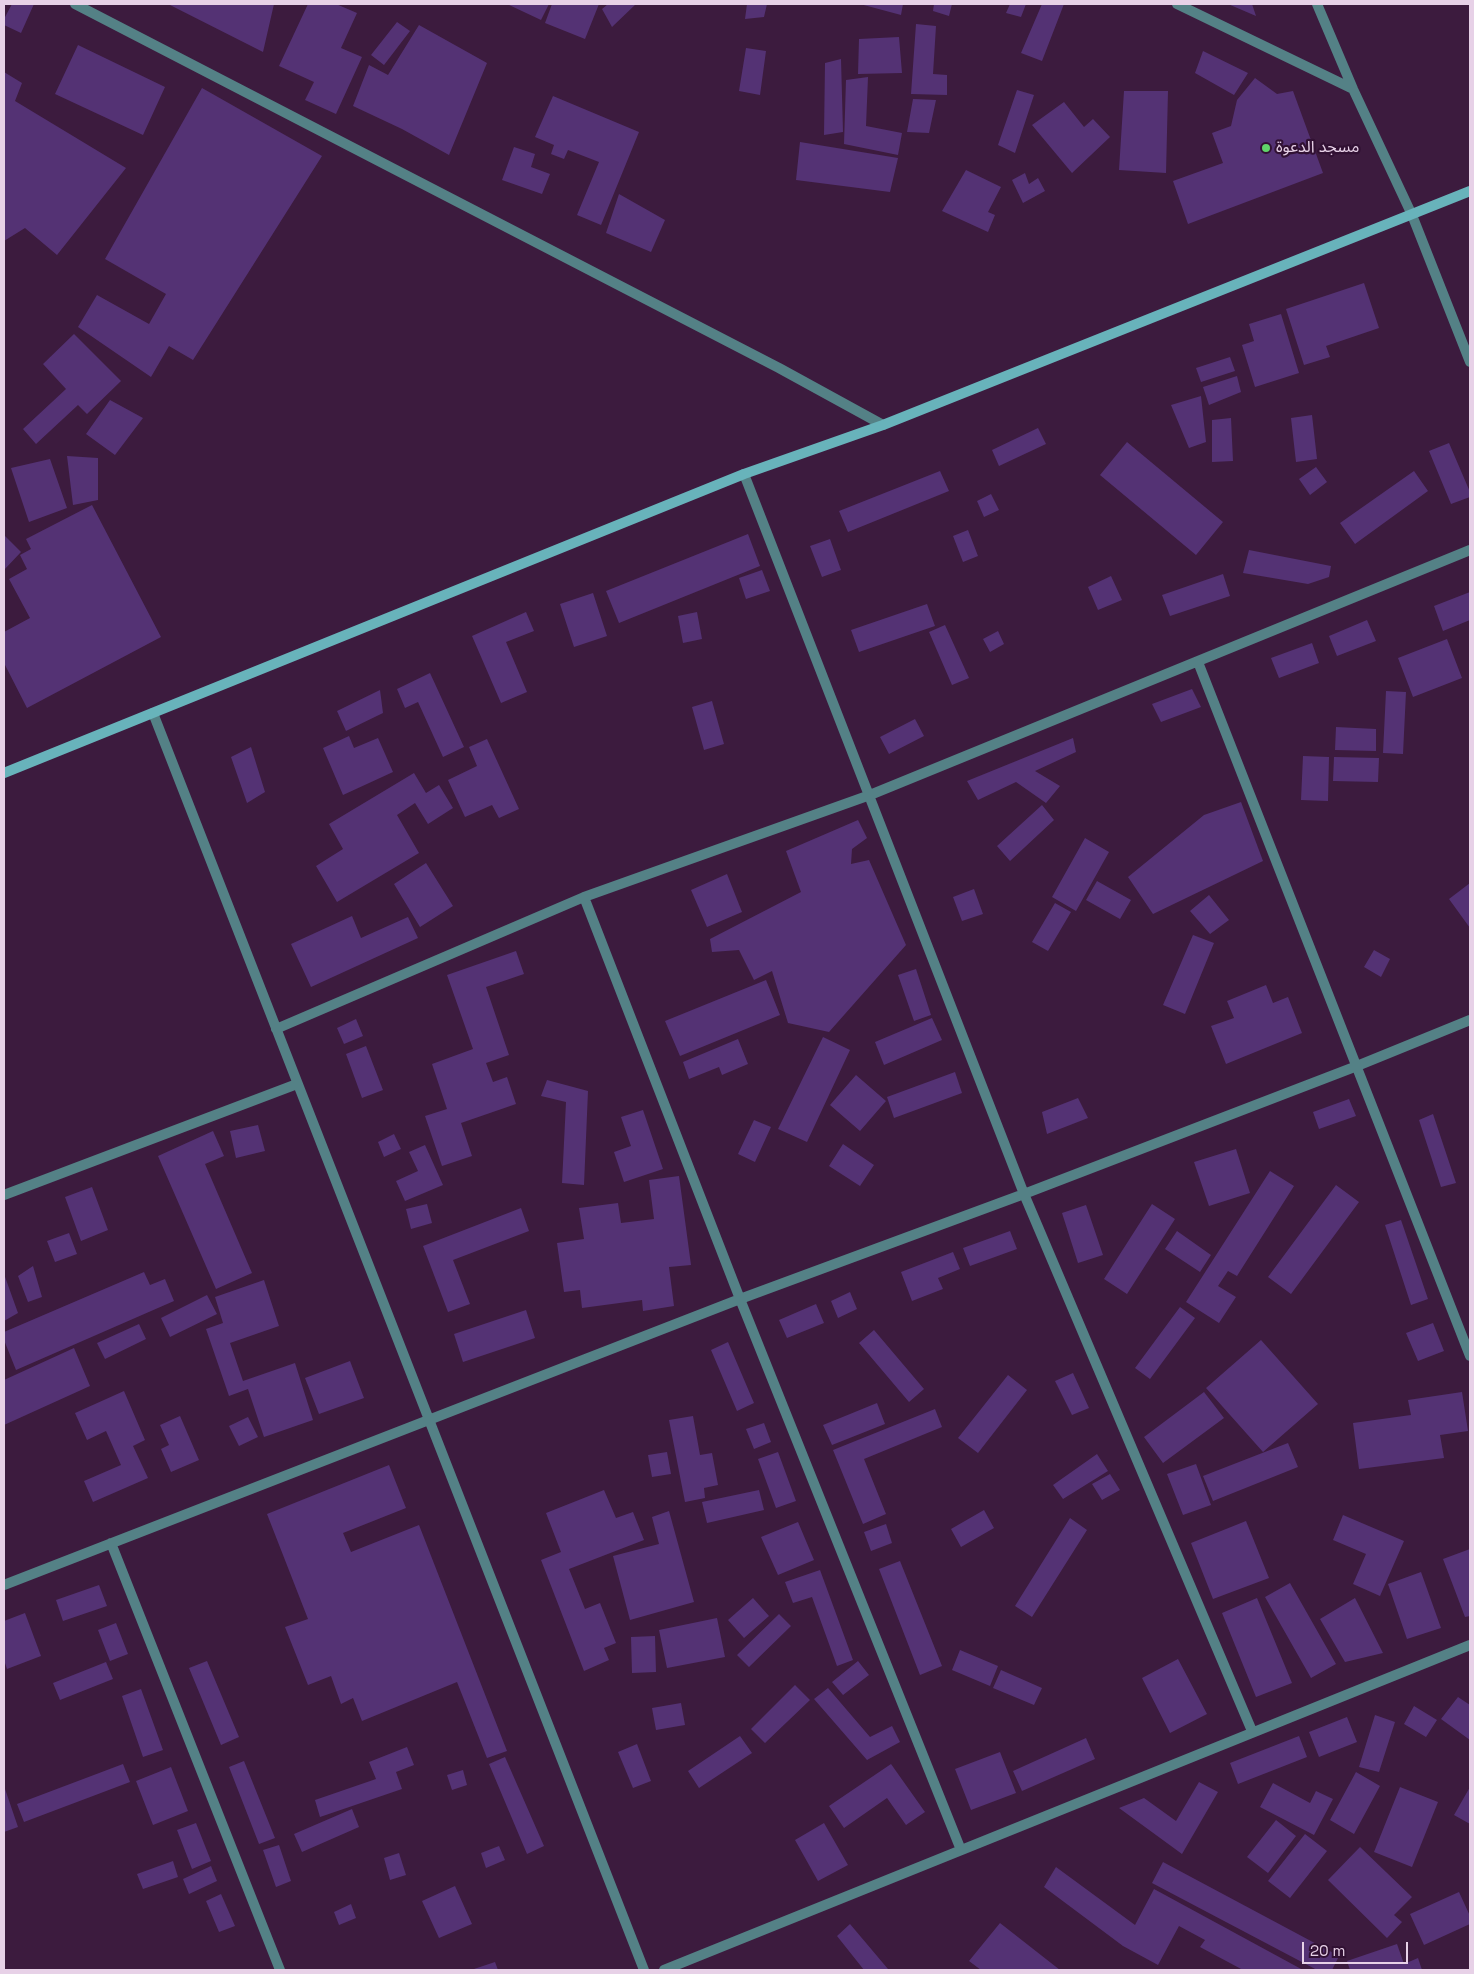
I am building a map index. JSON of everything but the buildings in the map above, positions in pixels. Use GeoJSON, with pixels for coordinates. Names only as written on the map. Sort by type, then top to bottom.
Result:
{"type":"FeatureCollection","features":[{"type":"Feature","properties":{"kind":"street"},"geometry":{"type":"LineString","coordinates":[[75,4],[779,368],[883,425]]}},
{"type":"Feature","properties":{"kind":"street"},"geometry":{"type":"LineString","coordinates":[[1178,4],[1353,89]]}},
{"type":"Feature","properties":{"kind":"street"},"geometry":{"type":"LineString","coordinates":[[1317,4],[1353,89],[1412,215],[1470,362]]}},
{"type":"Feature","properties":{"kind":"street"},"geometry":{"type":"LineString","coordinates":[[4,773],[744,474],[883,425],[1470,191]]}},
{"type":"Feature","properties":{"kind":"street"},"geometry":{"type":"LineString","coordinates":[[744,474],[1024,1194],[1252,1731]]}},
{"type":"Feature","properties":{"kind":"street"},"geometry":{"type":"LineString","coordinates":[[276,1029],[584,897],[870,795],[1470,550]]}},
{"type":"Feature","properties":{"kind":"street"},"geometry":{"type":"LineString","coordinates":[[1198,662],[1470,1356]]}},
{"type":"Feature","properties":{"kind":"street"},"geometry":{"type":"LineString","coordinates":[[153,713],[644,1970]]}},
{"type":"Feature","properties":{"kind":"street"},"geometry":{"type":"LineString","coordinates":[[584,897],[740,1299],[961,1850]]}},
{"type":"Feature","properties":{"kind":"street"},"geometry":{"type":"LineString","coordinates":[[4,1585],[740,1299],[1024,1194],[1357,1066],[1470,1020]]}},
{"type":"Feature","properties":{"kind":"street"},"geometry":{"type":"LineString","coordinates":[[4,1195],[297,1084]]}},
{"type":"Feature","properties":{"kind":"street"},"geometry":{"type":"LineString","coordinates":[[111,1543],[280,1970]]}},
{"type":"Feature","properties":{"kind":"street"},"geometry":{"type":"LineString","coordinates":[[664,1970],[1252,1731],[1470,1645]]}},
{"type":"Feature","properties":{"kind":"place","name":"مسجد الدعوة"},"geometry":{"type":"Point","coordinates":[1266,148]}}]}
